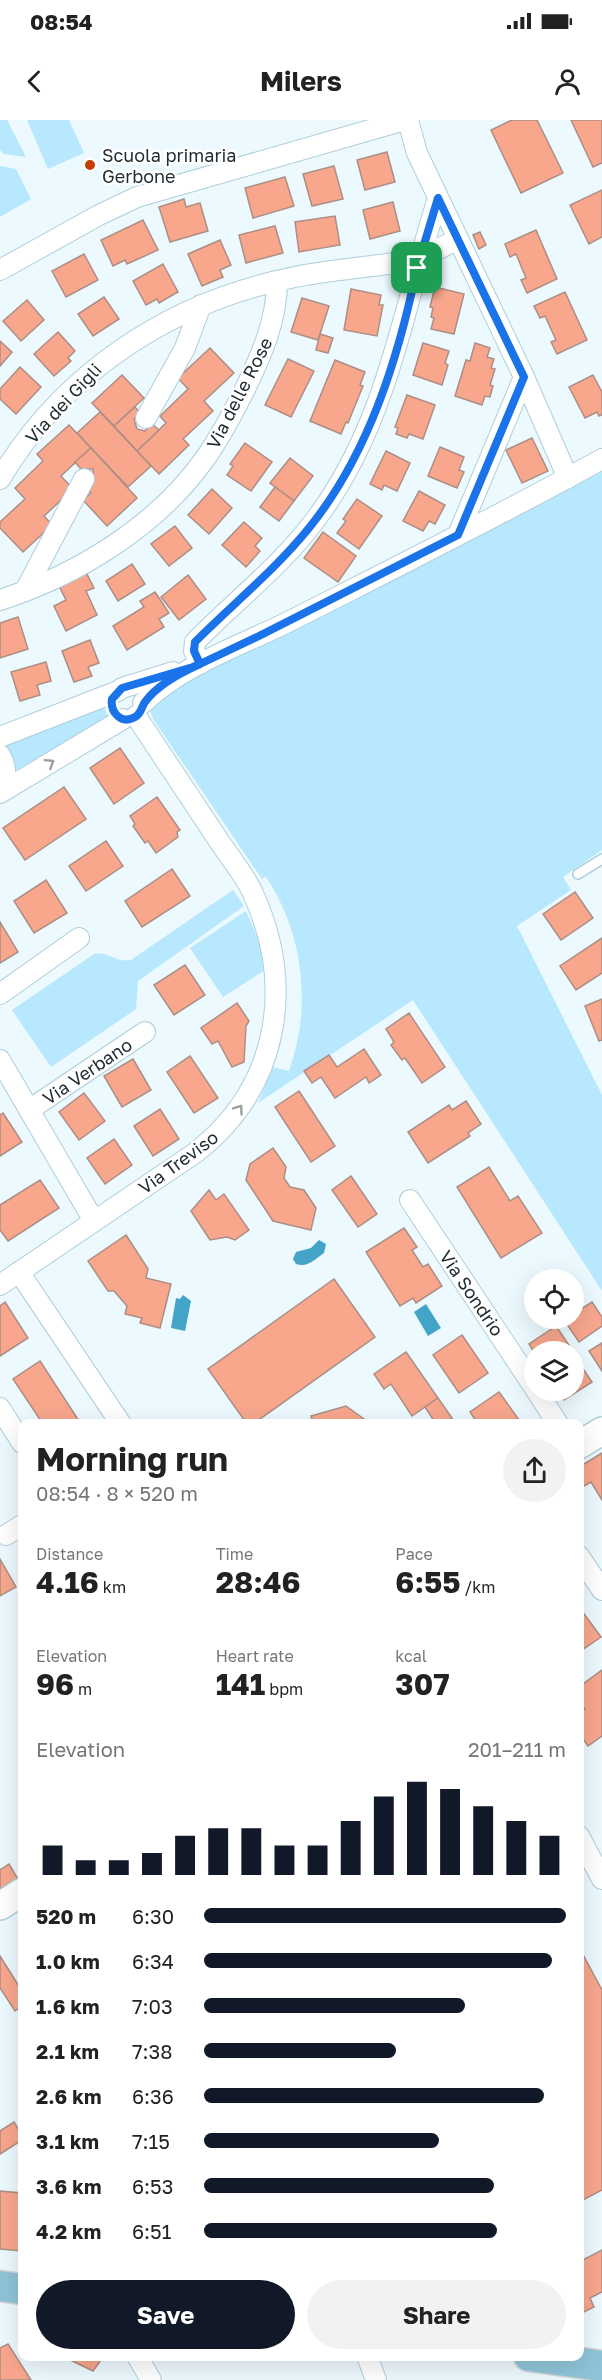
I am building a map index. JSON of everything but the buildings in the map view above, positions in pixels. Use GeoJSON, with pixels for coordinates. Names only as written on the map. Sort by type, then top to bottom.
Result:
{"type":"FeatureCollection","features":[{"type":"Feature","properties":{"kind":"main road"},"geometry":{"type":"LineString","coordinates":[[0,2286],[18,2288]]}},
{"type":"Feature","properties":{"kind":"main road"},"geometry":{"type":"LineString","coordinates":[[566,2361],[602,2366]]}},
{"type":"Feature","properties":{"kind":"street"},"geometry":{"type":"LineString","coordinates":[[0,270],[83,223],[137,197],[407,120],[417,153],[524,377],[568,478]]}},
{"type":"Feature","properties":{"kind":"street"},"geometry":{"type":"LineString","coordinates":[[197,665],[195,642],[270,570],[308,529],[343,479],[358,452],[396,352],[419,258],[438,198]]}},
{"type":"Feature","properties":{"kind":"street","name":"Via dei Gigli"},"geometry":{"type":"LineString","coordinates":[[0,479],[29,438],[88,373],[120,348],[150,329],[201,305],[276,281],[419,258],[458,239]]}},
{"type":"Feature","properties":{"kind":"street","name":"Via delle Rose"},"geometry":{"type":"LineString","coordinates":[[0,600],[25,591],[75,567],[130,533],[170,500],[194,474],[222,432],[264,348],[274,315],[276,281]]}},
{"type":"Feature","properties":{"kind":"street"},"geometry":{"type":"LineString","coordinates":[[146,418],[184,348],[201,305]]}},
{"type":"Feature","properties":{"kind":"street"},"geometry":{"type":"LineString","coordinates":[[458,535],[524,377]]}},
{"type":"Feature","properties":{"kind":"street"},"geometry":{"type":"LineString","coordinates":[[0,791],[134,713],[158,690],[197,665],[458,535],[602,459]]}},
{"type":"Feature","properties":{"kind":"street"},"geometry":{"type":"LineString","coordinates":[[25,591],[84,479]]}},
{"type":"Feature","properties":{"kind":"street"},"geometry":{"type":"LineString","coordinates":[[0,737],[120,689],[197,665]]}},
{"type":"Feature","properties":{"kind":"street"},"geometry":{"type":"LineString","coordinates":[[120,689],[112,699],[112,708],[117,716],[134,713]]}},
{"type":"Feature","properties":{"kind":"street"},"geometry":{"type":"LineString","coordinates":[[120,689],[136,690],[134,713]]}},
{"type":"Feature","properties":{"kind":"street","name":"Via Treviso"},"geometry":{"type":"LineString","coordinates":[[0,1286],[195,1153],[218,1134],[242,1106],[263,1064],[274,1025],[277,993],[269,944],[251,890],[134,713]]}},
{"type":"Feature","properties":{"kind":"street"},"geometry":{"type":"LineString","coordinates":[[0,755],[6,771],[0,791]]}},
{"type":"Feature","properties":{"kind":"street"},"geometry":{"type":"LineString","coordinates":[[0,994],[79,938]]}},
{"type":"Feature","properties":{"kind":"street","name":"Via Verbano"},"geometry":{"type":"LineString","coordinates":[[29,1110],[145,1032]]}},
{"type":"Feature","properties":{"kind":"street","name":"Via Verbano"},"geometry":{"type":"LineString","coordinates":[[3,1073],[29,1110],[94,1221]]}},
{"type":"Feature","properties":{"kind":"street","name":"Via Sondrio"},"geometry":{"type":"LineString","coordinates":[[410,1200],[524,1372]]}},
{"type":"Feature","properties":{"kind":"street"},"geometry":{"type":"LineString","coordinates":[[19,1272],[118,1419]]}},
{"type":"Feature","properties":{"kind":"street","name":"Via Sondrio"},"geometry":{"type":"LineString","coordinates":[[543,1401],[555,1419]]}},
{"type":"Feature","properties":{"kind":"street"},"geometry":{"type":"LineString","coordinates":[[0,1408],[18,1437]]}},
{"type":"Feature","properties":{"kind":"street"},"geometry":{"type":"LineString","coordinates":[[584,1442],[602,1431]]}},
{"type":"Feature","properties":{"kind":"street"},"geometry":{"type":"LineString","coordinates":[[584,1563],[602,1590]]}},
{"type":"Feature","properties":{"kind":"street"},"geometry":{"type":"LineString","coordinates":[[584,1845],[602,1879]]}},
{"type":"Feature","properties":{"kind":"street"},"geometry":{"type":"LineString","coordinates":[[0,1906],[18,1895]]}},
{"type":"Feature","properties":{"kind":"street"},"geometry":{"type":"LineString","coordinates":[[140,2361],[151,2380]]}},
{"type":"Feature","properties":{"kind":"street"},"geometry":{"type":"LineString","coordinates":[[369,2361],[375,2380]]}},
{"type":"Feature","properties":{"kind":"lane"},"geometry":{"type":"LineString","coordinates":[[578,874],[602,859]]}},
{"type":"Feature","properties":{"kind":"shaded area"},"geometry":{"type":"Polygon","coordinates":[[[0,120],[7,120],[26,157],[4,154],[0,150],[0,120]]]}},
{"type":"Feature","properties":{"kind":"shaded area"},"geometry":{"type":"Polygon","coordinates":[[[27,120],[69,120],[84,153],[48,169],[27,120]]]}},
{"type":"Feature","properties":{"kind":"shaded area"},"geometry":{"type":"Polygon","coordinates":[[[0,166],[16,169],[31,199],[0,217],[0,166]]]}},
{"type":"Feature","properties":{"kind":"shaded area"},"geometry":{"type":"Polygon","coordinates":[[[602,470],[602,850],[563,877],[571,890],[517,926],[602,1095],[602,1291],[413,1000],[258,1103],[273,1067],[289,1071],[296,1047],[302,997],[296,947],[289,922],[266,877],[262,879],[153,719],[150,709],[179,686],[602,470]]]}},
{"type":"Feature","properties":{"kind":"shaded area"},"geometry":{"type":"Polygon","coordinates":[[[103,705],[109,719],[20,771],[16,769],[11,754],[2,743],[103,705]]]}},
{"type":"Feature","properties":{"kind":"shaded area"},"geometry":{"type":"Polygon","coordinates":[[[233,890],[244,906],[138,981],[136,1009],[51,1067],[12,1010],[94,954],[131,960],[233,890]]]}},
{"type":"Feature","properties":{"kind":"shaded area"},"geometry":{"type":"Polygon","coordinates":[[[246,911],[261,946],[265,970],[223,997],[190,948],[246,911]]]}},
{"type":"Feature","properties":{"kind":"shaded area"},"geometry":{"type":"Polygon","coordinates":[[[319,1240],[326,1244],[324,1253],[308,1264],[296,1264],[293,1259],[296,1252],[311,1248],[319,1240]]]}},
{"type":"Feature","properties":{"kind":"shaded area"},"geometry":{"type":"Polygon","coordinates":[[[183,1295],[191,1301],[185,1331],[171,1328],[176,1298],[180,1299],[183,1295]]]}},
{"type":"Feature","properties":{"kind":"shaded area"},"geometry":{"type":"Polygon","coordinates":[[[426,1304],[441,1328],[428,1336],[414,1312],[426,1304]]]}},
{"type":"Feature","properties":{"kind":"place","name":"Scuola primaria Gerbone"},"geometry":{"type":"Point","coordinates":[90,165]}},
{"type":"Feature","properties":{"kind":"route"},"geometry":{"type":"LineString","coordinates":[[417,268],[409,305],[385,384],[358,452],[328,502],[308,529],[270,570],[195,642],[194,651],[200,664],[158,690],[143,703],[141,712],[134,718],[125,719],[117,716],[111,703],[114,694],[122,688],[193,667],[259,636],[458,535],[524,377],[438,198],[417,268]]}}]}
